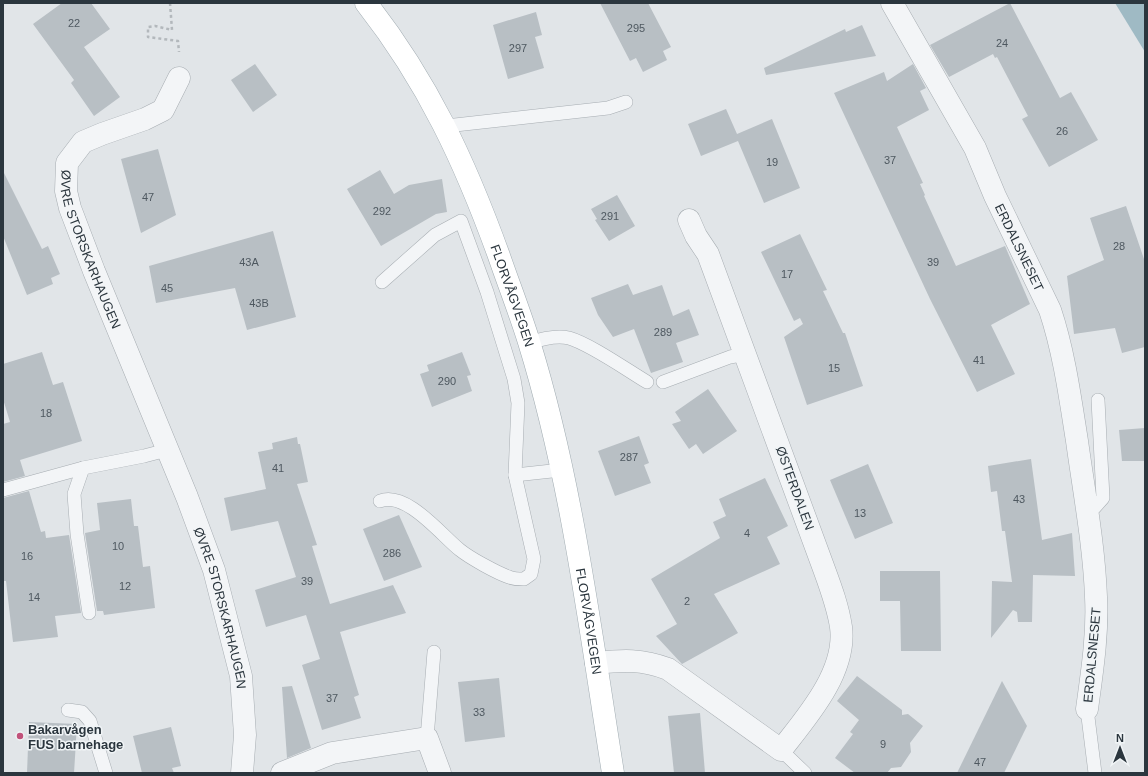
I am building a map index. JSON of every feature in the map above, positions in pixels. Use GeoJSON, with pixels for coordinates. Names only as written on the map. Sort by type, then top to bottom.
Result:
{"type":"FeatureCollection","features":[{"type":"Feature","properties":{"kind":"main road","name":"FLORVÅGVEGEN"},"geometry":{"type":"LineString","coordinates":[[366,3],[407,59],[446,126],[482,209],[529,343],[561,470],[571,519],[596,663],[612,773]]}},
{"type":"Feature","properties":{"kind":"street","name":"ERDALSNESET"},"geometry":{"type":"LineString","coordinates":[[892,3],[975,148],[995,196],[1050,310],[1055,327],[1070,396],[1088,512],[1096,598],[1095,640],[1088,709]]}},
{"type":"Feature","properties":{"kind":"street","name":"ØVRE STORSKARHAUGEN"},"geometry":{"type":"LineString","coordinates":[[179,78],[162,110],[146,119],[83,142],[67,163],[66,191],[70,208],[187,497],[214,570],[237,656],[244,704],[245,735],[242,773]]}},
{"type":"Feature","properties":{"kind":"street","name":"ØSTERDALEN"},"geometry":{"type":"LineString","coordinates":[[689,220],[696,236],[708,254],[746,354],[834,597],[841,628],[841,646],[837,664],[830,681],[781,750]]}},
{"type":"Feature","properties":{"kind":"street"},"geometry":{"type":"LineString","coordinates":[[596,663],[616,660],[648,662],[668,669],[781,750]]}},
{"type":"Feature","properties":{"kind":"street"},"geometry":{"type":"LineString","coordinates":[[282,773],[332,753],[428,738],[440,773]]}},
{"type":"Feature","properties":{"kind":"lane"},"geometry":{"type":"LineString","coordinates":[[446,126],[608,108],[626,102]]}},
{"type":"Feature","properties":{"kind":"lane","name":"FLORVÅGVEGEN"},"geometry":{"type":"LineString","coordinates":[[380,501],[393,500],[401,502],[419,514],[461,551],[509,577],[524,579],[532,574],[534,559],[515,475],[518,403],[514,379],[487,292],[461,221],[435,235],[382,282]]}},
{"type":"Feature","properties":{"kind":"lane"},"geometry":{"type":"LineString","coordinates":[[529,343],[542,339],[569,338],[593,350],[647,382]]}},
{"type":"Feature","properties":{"kind":"lane"},"geometry":{"type":"LineString","coordinates":[[663,382],[730,357],[746,354]]}},
{"type":"Feature","properties":{"kind":"lane"},"geometry":{"type":"LineString","coordinates":[[1088,512],[1096,507],[1102,498],[1098,400]]}},
{"type":"Feature","properties":{"kind":"lane"},"geometry":{"type":"LineString","coordinates":[[3,490],[83,468],[167,450]]}},
{"type":"Feature","properties":{"kind":"lane"},"geometry":{"type":"LineString","coordinates":[[83,468],[74,494],[77,534],[90,613]]}},
{"type":"Feature","properties":{"kind":"lane"},"geometry":{"type":"LineString","coordinates":[[515,475],[561,470]]}},
{"type":"Feature","properties":{"kind":"lane"},"geometry":{"type":"LineString","coordinates":[[428,738],[434,652]]}},
{"type":"Feature","properties":{"kind":"lane","name":"ERDALSNESET"},"geometry":{"type":"LineString","coordinates":[[1088,709],[1096,773]]}},
{"type":"Feature","properties":{"kind":"lane"},"geometry":{"type":"LineString","coordinates":[[68,710],[82,712],[90,721],[106,773]]}},
{"type":"Feature","properties":{"kind":"lane"},"geometry":{"type":"LineString","coordinates":[[781,750],[805,773]]}},
{"type":"Feature","properties":{"kind":"path"},"geometry":{"type":"LineString","coordinates":[[170,3],[172,30],[155,26],[148,27],[148,36],[178,41],[179,78]]}},
{"type":"Feature","properties":{"kind":"water"},"geometry":{"type":"Polygon","coordinates":[[[1115,3],[1145,3],[1145,52],[1115,3]]]}},
{"type":"Feature","properties":{"kind":"building"},"geometry":{"type":"Polygon","coordinates":[[[62,3],[91,3],[110,29],[84,47],[120,97],[94,116],[71,83],[74,80],[33,24],[62,3]]]}},
{"type":"Feature","properties":{"kind":"building"},"geometry":{"type":"Polygon","coordinates":[[[600,3],[648,3],[671,47],[663,51],[667,60],[643,72],[636,58],[630,61],[600,3]]]}},
{"type":"Feature","properties":{"kind":"building"},"geometry":{"type":"Polygon","coordinates":[[[1010,3],[1060,98],[1071,92],[1098,140],[1049,167],[1022,119],[1028,116],[997,57],[995,58],[993,54],[949,77],[930,45],[1010,3]]]}},
{"type":"Feature","properties":{"kind":"building"},"geometry":{"type":"Polygon","coordinates":[[[536,12],[542,35],[535,37],[544,68],[508,79],[493,25],[536,12]]]}},
{"type":"Feature","properties":{"kind":"building"},"geometry":{"type":"Polygon","coordinates":[[[862,25],[876,56],[766,75],[764,68],[845,29],[846,32],[862,25]]]}},
{"type":"Feature","properties":{"kind":"building"},"geometry":{"type":"Polygon","coordinates":[[[255,64],[277,95],[253,112],[231,80],[255,64]]]}},
{"type":"Feature","properties":{"kind":"building"},"geometry":{"type":"Polygon","coordinates":[[[913,64],[926,88],[920,91],[929,110],[897,127],[923,183],[920,184],[925,195],[924,196],[956,266],[1005,246],[1030,304],[991,325],[1015,374],[977,392],[930,299],[834,93],[884,72],[887,81],[913,64]]]}},
{"type":"Feature","properties":{"kind":"building"},"geometry":{"type":"Polygon","coordinates":[[[726,109],[737,134],[772,119],[800,188],[764,203],[738,141],[701,156],[688,124],[726,109]]]}},
{"type":"Feature","properties":{"kind":"building"},"geometry":{"type":"Polygon","coordinates":[[[158,149],[176,215],[141,233],[121,159],[158,149]]]}},
{"type":"Feature","properties":{"kind":"building"},"geometry":{"type":"Polygon","coordinates":[[[380,170],[394,194],[409,185],[442,179],[447,212],[436,214],[381,246],[347,189],[380,170]]]}},
{"type":"Feature","properties":{"kind":"building"},"geometry":{"type":"Polygon","coordinates":[[[3,171],[42,249],[48,246],[60,274],[51,278],[53,284],[27,295],[3,236],[3,171]]]}},
{"type":"Feature","properties":{"kind":"building"},"geometry":{"type":"Polygon","coordinates":[[[617,195],[635,226],[609,241],[595,220],[597,219],[591,209],[617,195]]]}},
{"type":"Feature","properties":{"kind":"building"},"geometry":{"type":"Polygon","coordinates":[[[1126,206],[1145,262],[1145,347],[1122,353],[1115,328],[1074,334],[1067,276],[1104,260],[1090,218],[1126,206]]]}},
{"type":"Feature","properties":{"kind":"building"},"geometry":{"type":"Polygon","coordinates":[[[273,231],[296,317],[247,330],[235,288],[156,303],[149,266],[273,231]]]}},
{"type":"Feature","properties":{"kind":"building"},"geometry":{"type":"Polygon","coordinates":[[[800,234],[827,290],[823,291],[843,333],[845,333],[863,386],[807,405],[784,337],[803,324],[800,318],[794,321],[761,252],[800,234]]]}},
{"type":"Feature","properties":{"kind":"building"},"geometry":{"type":"Polygon","coordinates":[[[628,284],[633,295],[662,285],[673,316],[689,309],[699,335],[676,343],[683,362],[651,373],[634,329],[613,337],[598,315],[591,298],[628,284]]]}},
{"type":"Feature","properties":{"kind":"building"},"geometry":{"type":"Polygon","coordinates":[[[42,352],[53,385],[63,382],[82,441],[20,460],[25,476],[3,482],[3,424],[10,422],[3,399],[3,364],[42,352]]]}},
{"type":"Feature","properties":{"kind":"building"},"geometry":{"type":"Polygon","coordinates":[[[462,352],[471,375],[467,376],[472,391],[432,407],[420,374],[429,371],[427,365],[462,352]]]}},
{"type":"Feature","properties":{"kind":"building"},"geometry":{"type":"Polygon","coordinates":[[[708,389],[737,431],[703,454],[696,444],[689,449],[672,424],[681,421],[675,412],[708,389]]]}},
{"type":"Feature","properties":{"kind":"building"},"geometry":{"type":"Polygon","coordinates":[[[1145,428],[1145,461],[1122,461],[1119,430],[1145,428]]]}},
{"type":"Feature","properties":{"kind":"building"},"geometry":{"type":"Polygon","coordinates":[[[639,436],[649,463],[644,465],[651,483],[615,496],[598,451],[639,436]]]}},
{"type":"Feature","properties":{"kind":"building"},"geometry":{"type":"Polygon","coordinates":[[[297,437],[298,444],[300,444],[308,482],[297,484],[317,545],[312,546],[330,604],[393,585],[406,613],[340,632],[359,695],[354,697],[361,718],[322,730],[302,665],[320,659],[306,615],[266,627],[255,590],[296,577],[278,521],[231,531],[224,498],[266,489],[258,452],[273,449],[272,443],[297,437]]]}},
{"type":"Feature","properties":{"kind":"building"},"geometry":{"type":"Polygon","coordinates":[[[1031,459],[1042,540],[1072,533],[1075,576],[1033,575],[1032,622],[1018,622],[1017,612],[1013,610],[991,638],[992,581],[1012,582],[1005,531],[1002,531],[997,491],[991,492],[988,466],[1031,459]]]}},
{"type":"Feature","properties":{"kind":"building"},"geometry":{"type":"Polygon","coordinates":[[[868,464],[893,523],[855,539],[830,480],[868,464]]]}},
{"type":"Feature","properties":{"kind":"building"},"geometry":{"type":"Polygon","coordinates":[[[765,478],[788,526],[767,537],[780,564],[714,594],[738,633],[682,664],[656,636],[677,624],[651,579],[720,538],[713,522],[726,516],[719,499],[765,478]]]}},
{"type":"Feature","properties":{"kind":"building"},"geometry":{"type":"Polygon","coordinates":[[[29,491],[41,532],[45,531],[46,538],[69,535],[81,613],[55,616],[58,637],[13,642],[6,581],[3,581],[3,498],[29,491]]]}},
{"type":"Feature","properties":{"kind":"building"},"geometry":{"type":"Polygon","coordinates":[[[131,499],[134,526],[138,526],[143,567],[150,566],[155,608],[104,615],[103,611],[97,611],[85,533],[100,530],[97,503],[131,499]]]}},
{"type":"Feature","properties":{"kind":"building"},"geometry":{"type":"Polygon","coordinates":[[[399,515],[422,567],[384,581],[363,529],[399,515]]]}},
{"type":"Feature","properties":{"kind":"building"},"geometry":{"type":"Polygon","coordinates":[[[880,571],[940,571],[941,651],[901,651],[900,601],[880,601],[880,571]]]}},
{"type":"Feature","properties":{"kind":"building"},"geometry":{"type":"Polygon","coordinates":[[[857,676],[902,710],[902,715],[908,714],[923,726],[910,743],[911,752],[901,767],[891,768],[887,773],[855,773],[835,758],[853,734],[850,732],[859,720],[837,701],[857,676]]]}},
{"type":"Feature","properties":{"kind":"building"},"geometry":{"type":"Polygon","coordinates":[[[499,678],[505,737],[465,742],[458,682],[499,678]]]}},
{"type":"Feature","properties":{"kind":"building"},"geometry":{"type":"Polygon","coordinates":[[[1002,681],[1027,726],[1004,773],[957,773],[1002,681]]]}},
{"type":"Feature","properties":{"kind":"building"},"geometry":{"type":"Polygon","coordinates":[[[292,686],[311,748],[287,758],[282,687],[292,686]]]}},
{"type":"Feature","properties":{"kind":"building"},"geometry":{"type":"Polygon","coordinates":[[[700,713],[705,773],[674,773],[668,716],[700,713]]]}},
{"type":"Feature","properties":{"kind":"building"},"geometry":{"type":"Polygon","coordinates":[[[29,722],[77,724],[74,773],[27,773],[29,722]]]}},
{"type":"Feature","properties":{"kind":"building"},"geometry":{"type":"Polygon","coordinates":[[[171,727],[181,766],[172,768],[174,773],[142,773],[133,736],[171,727]]]}},
{"type":"Feature","properties":{"kind":"place","name":"Bakarvågen FUS barnehage"},"geometry":{"type":"Point","coordinates":[20,736]}}]}
